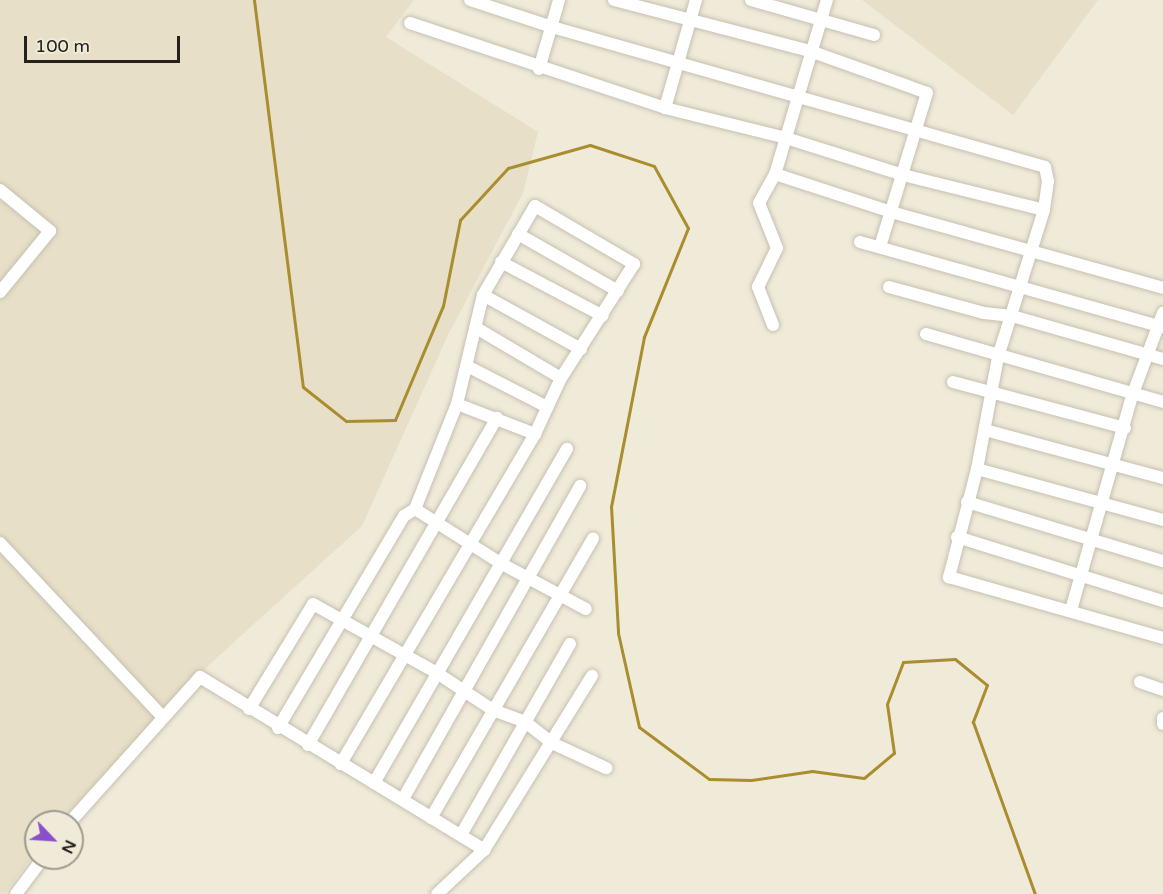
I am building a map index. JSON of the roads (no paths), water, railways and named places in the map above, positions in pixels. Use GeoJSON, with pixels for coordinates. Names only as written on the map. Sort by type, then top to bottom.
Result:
{"type":"FeatureCollection","features":[{"type":"Feature","properties":{"kind":"street"},"geometry":{"type":"LineString","coordinates":[[470,0],[552,27],[1045,167],[1048,181],[1044,210],[998,357],[977,469],[957,537],[949,577],[1163,638]]}},
{"type":"Feature","properties":{"kind":"street"},"geometry":{"type":"LineString","coordinates":[[538,69],[559,0]]}},
{"type":"Feature","properties":{"kind":"street"},"geometry":{"type":"LineString","coordinates":[[614,0],[810,51],[927,93],[880,247]]}},
{"type":"Feature","properties":{"kind":"street"},"geometry":{"type":"LineString","coordinates":[[664,108],[696,0]]}},
{"type":"Feature","properties":{"kind":"street"},"geometry":{"type":"LineString","coordinates":[[752,0],[874,35]]}},
{"type":"Feature","properties":{"kind":"street"},"geometry":{"type":"LineString","coordinates":[[773,325],[758,287],[777,248],[759,203],[775,174],[827,0]]}},
{"type":"Feature","properties":{"kind":"street"},"geometry":{"type":"LineString","coordinates":[[410,23],[538,69],[664,108],[786,138],[903,175],[1044,210]]}},
{"type":"Feature","properties":{"kind":"street"},"geometry":{"type":"LineString","coordinates":[[775,174],[891,212],[1033,249],[1163,288]]}},
{"type":"Feature","properties":{"kind":"street"},"geometry":{"type":"LineString","coordinates":[[0,190],[50,231],[0,292]]}},
{"type":"Feature","properties":{"kind":"street"},"geometry":{"type":"LineString","coordinates":[[278,728],[404,516],[415,509],[457,404],[478,329],[483,295],[536,206],[634,264],[603,316],[561,378],[535,434],[341,764]]}},
{"type":"Feature","properties":{"kind":"street"},"geometry":{"type":"LineString","coordinates":[[518,234],[618,291]]}},
{"type":"Feature","properties":{"kind":"street"},"geometry":{"type":"LineString","coordinates":[[861,242],[1022,284],[1161,326]]}},
{"type":"Feature","properties":{"kind":"street"},"geometry":{"type":"LineString","coordinates":[[501,262],[603,316]]}},
{"type":"Feature","properties":{"kind":"street"},"geometry":{"type":"LineString","coordinates":[[889,286],[984,313],[1012,316],[1163,359]]}},
{"type":"Feature","properties":{"kind":"street"},"geometry":{"type":"LineString","coordinates":[[483,295],[581,349]]}},
{"type":"Feature","properties":{"kind":"street"},"geometry":{"type":"LineString","coordinates":[[1071,610],[1078,573],[1125,428],[1132,396],[1161,326],[1163,313]]}},
{"type":"Feature","properties":{"kind":"street"},"geometry":{"type":"LineString","coordinates":[[478,329],[561,378]]}},
{"type":"Feature","properties":{"kind":"street"},"geometry":{"type":"LineString","coordinates":[[927,334],[1132,396],[1163,402]]}},
{"type":"Feature","properties":{"kind":"street"},"geometry":{"type":"LineString","coordinates":[[467,366],[547,407]]}},
{"type":"Feature","properties":{"kind":"street"},"geometry":{"type":"LineString","coordinates":[[953,382],[1125,428]]}},
{"type":"Feature","properties":{"kind":"street"},"geometry":{"type":"LineString","coordinates":[[457,404],[535,434]]}},
{"type":"Feature","properties":{"kind":"street"},"geometry":{"type":"LineString","coordinates":[[308,745],[497,418]]}},
{"type":"Feature","properties":{"kind":"street"},"geometry":{"type":"LineString","coordinates":[[985,430],[1111,466],[1163,478]]}},
{"type":"Feature","properties":{"kind":"street"},"geometry":{"type":"LineString","coordinates":[[374,783],[567,449]]}},
{"type":"Feature","properties":{"kind":"street"},"geometry":{"type":"LineString","coordinates":[[977,469],[1102,501],[1163,520]]}},
{"type":"Feature","properties":{"kind":"street"},"geometry":{"type":"LineString","coordinates":[[403,799],[531,579],[580,486]]}},
{"type":"Feature","properties":{"kind":"street"},"geometry":{"type":"LineString","coordinates":[[967,502],[1163,561]]}},
{"type":"Feature","properties":{"kind":"street"},"geometry":{"type":"LineString","coordinates":[[415,509],[502,564],[586,609]]}},
{"type":"Feature","properties":{"kind":"street"},"geometry":{"type":"LineString","coordinates":[[957,537],[1163,601]]}},
{"type":"Feature","properties":{"kind":"street"},"geometry":{"type":"LineString","coordinates":[[431,818],[593,539]]}},
{"type":"Feature","properties":{"kind":"street"},"geometry":{"type":"LineString","coordinates":[[0,543],[163,717]]}},
{"type":"Feature","properties":{"kind":"street"},"geometry":{"type":"LineString","coordinates":[[249,709],[313,604],[437,673],[493,710],[524,721],[552,743],[606,768]]}},
{"type":"Feature","properties":{"kind":"street"},"geometry":{"type":"LineString","coordinates":[[461,835],[570,644]]}},
{"type":"Feature","properties":{"kind":"street"},"geometry":{"type":"LineString","coordinates":[[437,894],[484,850],[592,676]]}},
{"type":"Feature","properties":{"kind":"street"},"geometry":{"type":"LineString","coordinates":[[81,810],[200,677],[278,728],[403,799],[484,850]]}},
{"type":"Feature","properties":{"kind":"street"},"geometry":{"type":"LineString","coordinates":[[1140,682],[1163,690]]}},
{"type":"Feature","properties":{"kind":"street"},"geometry":{"type":"LineString","coordinates":[[1163,718],[1163,724]]}},
{"type":"Feature","properties":{"kind":"street"},"geometry":{"type":"LineString","coordinates":[[16,894],[34,870]]}},
{"type":"Feature","properties":{"kind":"waterway"},"geometry":{"type":"LineString","coordinates":[[254,0],[303,387],[346,421],[395,420],[443,306],[460,220],[508,168],[590,145],[654,166],[688,228],[644,337],[611,506],[618,633],[639,727],[709,779],[751,780],[812,771],[864,778],[894,753],[887,704],[903,662],[955,659],[987,685],[973,722],[1035,894]]}}]}
